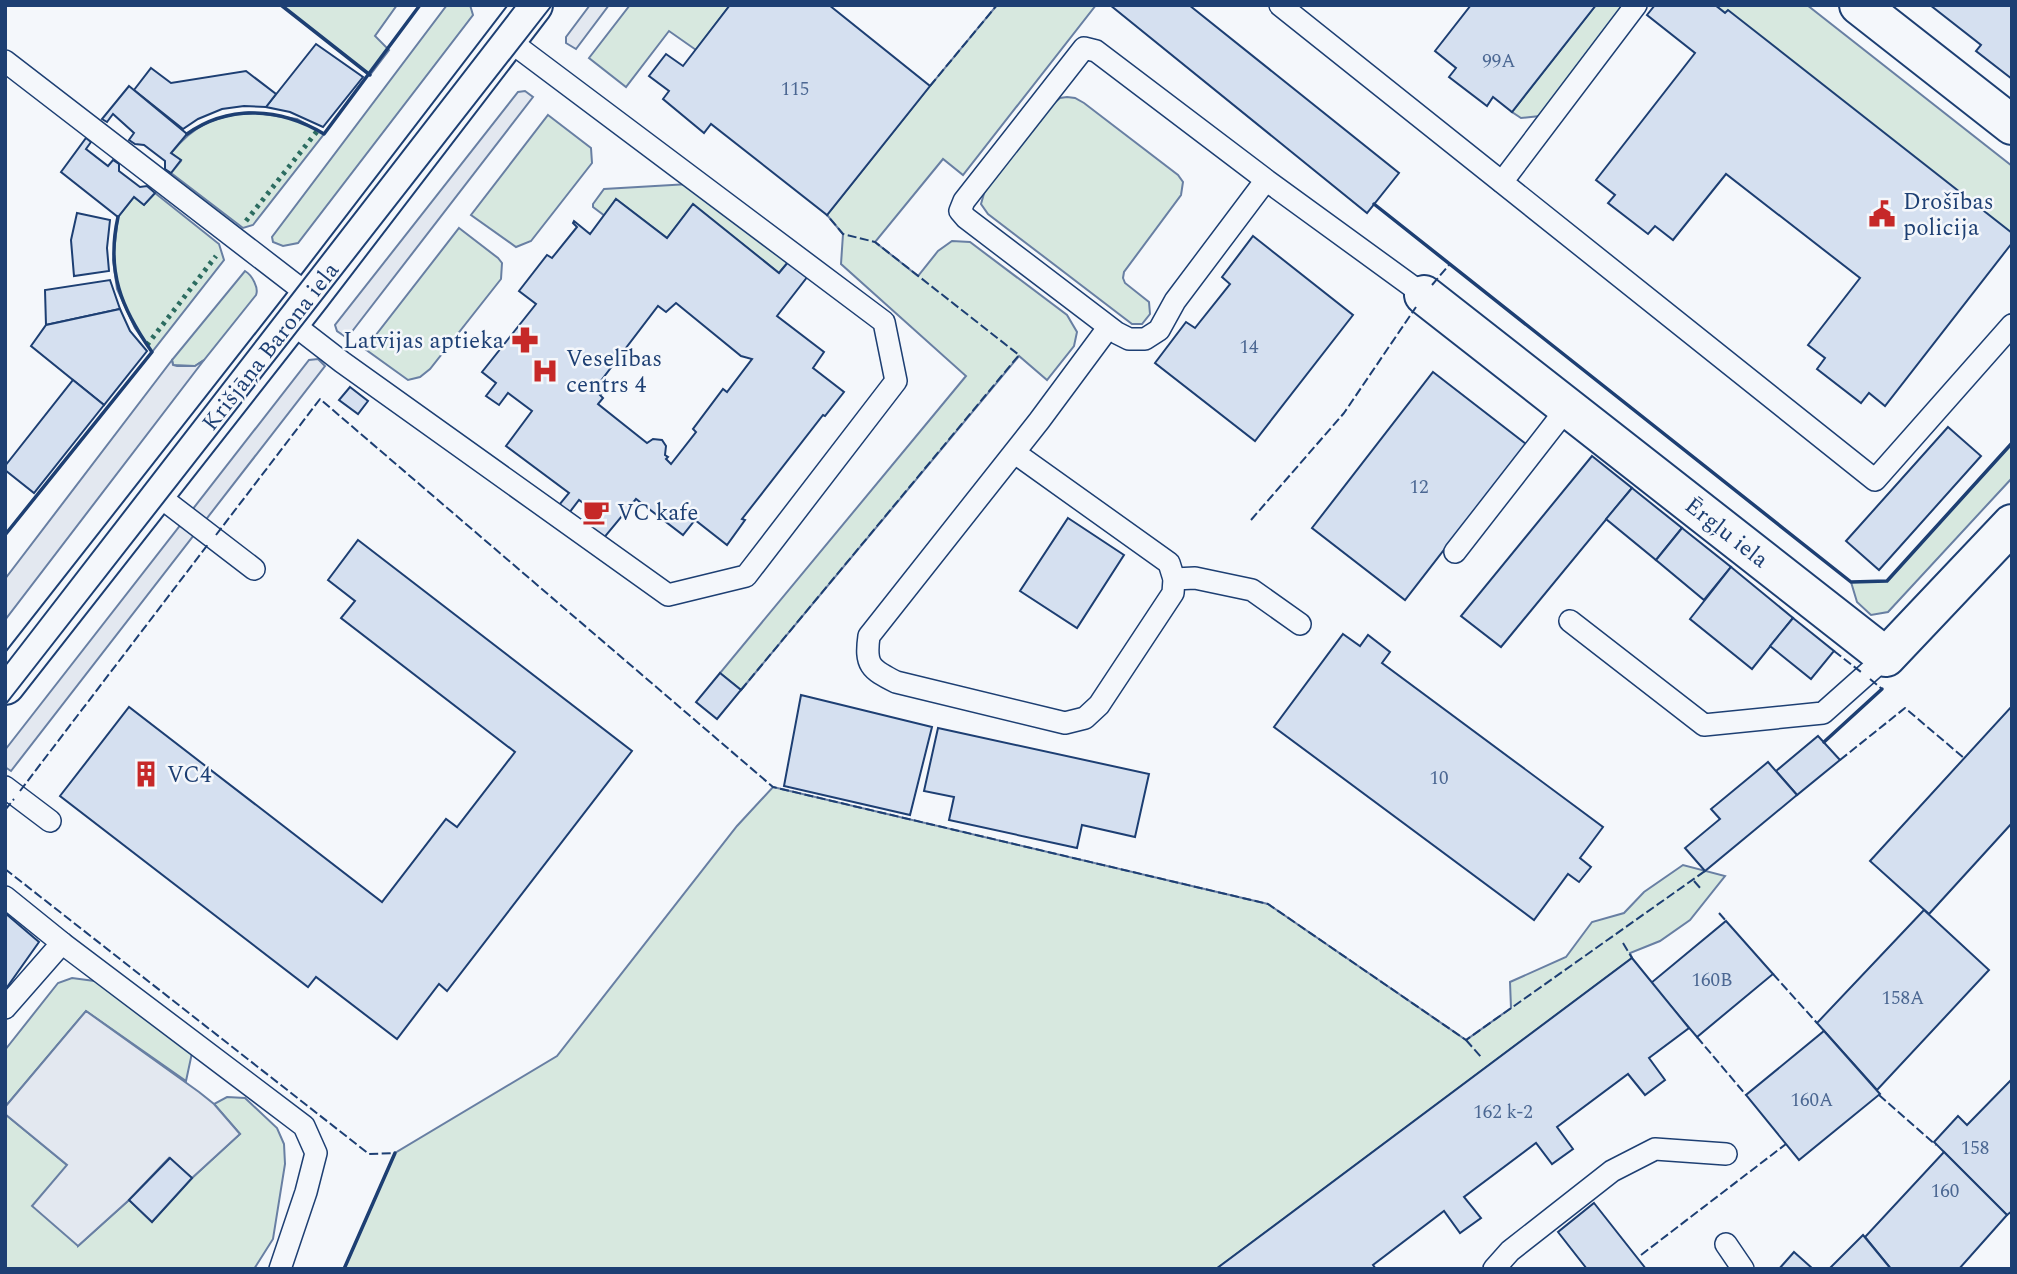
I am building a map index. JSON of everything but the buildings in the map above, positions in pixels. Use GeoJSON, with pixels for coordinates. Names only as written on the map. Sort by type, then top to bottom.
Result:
{"type":"FeatureCollection","features":[{"type":"Feature","properties":{"kind":"street"},"geometry":{"type":"LineString","coordinates":[[1859,5],[2012,125]]}},
{"type":"Feature","properties":{"kind":"street","name":"Krišjāņa Barona iela"},"geometry":{"type":"LineString","coordinates":[[5,685],[300,308],[516,18]]}},
{"type":"Feature","properties":{"kind":"street","name":"Ērgļu iela"},"geometry":{"type":"LineString","coordinates":[[1424,295],[1886,657]]}},
{"type":"Feature","properties":{"kind":"street"},"geometry":{"type":"LineString","coordinates":[[1886,657],[2012,524]]}},
{"type":"Feature","properties":{"kind":"lane"},"geometry":{"type":"LineString","coordinates":[[1280,5],[1875,480],[2012,325]]}},
{"type":"Feature","properties":{"kind":"lane"},"geometry":{"type":"LineString","coordinates":[[1502,182],[1636,5]]}},
{"type":"Feature","properties":{"kind":"lane"},"geometry":{"type":"LineString","coordinates":[[5,61],[300,308],[342,362],[668,595],[746,576],[896,382],[884,322],[516,18]]}},
{"type":"Feature","properties":{"kind":"lane"},"geometry":{"type":"LineString","coordinates":[[1266,180],[1175,301],[1159,330],[1145,339],[1129,339],[1108,328],[965,218],[960,211],[964,201],[1084,48],[1096,51],[1424,295]]}},
{"type":"Feature","properties":{"kind":"lane"},"geometry":{"type":"LineString","coordinates":[[1015,453],[1169,563],[1174,579],[1173,593],[1099,705],[1085,718],[1065,723],[896,682],[875,672],[866,655],[869,636],[1015,453],[1108,328]]}},
{"type":"Feature","properties":{"kind":"lane"},"geometry":{"type":"LineString","coordinates":[[1455,552],[1568,407]]}},
{"type":"Feature","properties":{"kind":"lane"},"geometry":{"type":"LineString","coordinates":[[155,493],[254,569]]}},
{"type":"Feature","properties":{"kind":"lane"},"geometry":{"type":"LineString","coordinates":[[1174,579],[1195,578],[1252,590],[1300,624]]}},
{"type":"Feature","properties":{"kind":"lane"},"geometry":{"type":"LineString","coordinates":[[1570,621],[1704,725],[1823,713],[1886,657]]}},
{"type":"Feature","properties":{"kind":"lane"},"geometry":{"type":"LineString","coordinates":[[5,787],[50,821]]}},
{"type":"Feature","properties":{"kind":"lane"},"geometry":{"type":"LineString","coordinates":[[5,897],[304,1126],[316,1153],[280,1269]]}},
{"type":"Feature","properties":{"kind":"lane"},"geometry":{"type":"LineString","coordinates":[[5,1008],[62,943]]}},
{"type":"Feature","properties":{"kind":"lane"},"geometry":{"type":"LineString","coordinates":[[1494,1269],[1510,1251],[1612,1171],[1655,1149],[1726,1154]]}},
{"type":"Feature","properties":{"kind":"lane"},"geometry":{"type":"LineString","coordinates":[[1726,1244],[1742,1269]]}},
{"type":"Feature","properties":{"kind":"shaded area"},"geometry":{"type":"Polygon","coordinates":[[[281,5],[397,5],[375,36],[389,50],[370,75],[281,5]]]}},
{"type":"Feature","properties":{"kind":"shaded area"},"geometry":{"type":"Polygon","coordinates":[[[447,5],[470,5],[473,15],[298,243],[283,246],[273,242],[272,237],[447,5]]]}},
{"type":"Feature","properties":{"kind":"shaded area"},"geometry":{"type":"Polygon","coordinates":[[[590,5],[609,5],[576,49],[566,43],[566,37],[590,5]]]}},
{"type":"Feature","properties":{"kind":"shaded area"},"geometry":{"type":"Polygon","coordinates":[[[630,5],[730,5],[696,50],[669,31],[626,87],[589,58],[630,5]]]}},
{"type":"Feature","properties":{"kind":"shaded area"},"geometry":{"type":"Polygon","coordinates":[[[997,5],[1096,5],[963,175],[943,159],[875,242],[918,276],[938,251],[952,241],[970,242],[1067,315],[1077,332],[1074,346],[1047,380],[1019,356],[741,690],[720,673],[966,376],[841,264],[843,234],[827,215],[997,5]]]}},
{"type":"Feature","properties":{"kind":"shaded area"},"geometry":{"type":"Polygon","coordinates":[[[1596,5],[1621,5],[1621,12],[1540,116],[1521,118],[1512,112],[1596,5]]]}},
{"type":"Feature","properties":{"kind":"shaded area"},"geometry":{"type":"Polygon","coordinates":[[[1715,5],[1807,5],[2012,166],[2012,235],[1715,5]]]}},
{"type":"Feature","properties":{"kind":"shaded area"},"geometry":{"type":"Polygon","coordinates":[[[525,91],[533,97],[347,338],[337,331],[335,325],[518,92],[525,91]]]}},
{"type":"Feature","properties":{"kind":"shaded area"},"geometry":{"type":"Polygon","coordinates":[[[1067,97],[1084,103],[1178,175],[1183,182],[1181,195],[1124,272],[1125,283],[1149,302],[1150,314],[1142,324],[1132,324],[988,214],[981,204],[985,190],[1053,104],[1060,98],[1067,97]]]}},
{"type":"Feature","properties":{"kind":"shaded area"},"geometry":{"type":"Polygon","coordinates":[[[249,112],[297,119],[324,134],[253,225],[243,228],[171,173],[181,161],[171,153],[197,128],[215,120],[249,112]]]}},
{"type":"Feature","properties":{"kind":"shaded area"},"geometry":{"type":"Polygon","coordinates":[[[548,115],[591,148],[592,163],[531,241],[516,247],[471,215],[548,115]]]}},
{"type":"Feature","properties":{"kind":"shaded area"},"geometry":{"type":"Polygon","coordinates":[[[689,184],[789,261],[779,273],[693,205],[667,238],[616,199],[605,216],[593,207],[604,189],[689,184]]]}},
{"type":"Feature","properties":{"kind":"shaded area"},"geometry":{"type":"Polygon","coordinates":[[[155,193],[219,244],[224,260],[152,352],[135,328],[117,289],[113,260],[118,217],[134,197],[144,205],[155,193]]]}},
{"type":"Feature","properties":{"kind":"shaded area"},"geometry":{"type":"Polygon","coordinates":[[[459,228],[498,258],[502,263],[501,279],[430,369],[420,377],[408,380],[365,349],[459,228]]]}},
{"type":"Feature","properties":{"kind":"shaded area"},"geometry":{"type":"Polygon","coordinates":[[[245,271],[254,282],[256,295],[204,360],[195,366],[173,365],[172,360],[245,271]]]}},
{"type":"Feature","properties":{"kind":"shaded area"},"geometry":{"type":"Polygon","coordinates":[[[318,359],[325,366],[11,771],[5,767],[5,750],[309,360],[318,359]]]}},
{"type":"Feature","properties":{"kind":"shaded area"},"geometry":{"type":"Polygon","coordinates":[[[172,360],[173,365],[195,366],[204,360],[5,620],[5,579],[172,360]]]}},
{"type":"Feature","properties":{"kind":"shaded area"},"geometry":{"type":"Polygon","coordinates":[[[2012,443],[2012,478],[1888,612],[1871,615],[1857,602],[1851,582],[1887,581],[2012,443]]]}},
{"type":"Feature","properties":{"kind":"shaded area"},"geometry":{"type":"Polygon","coordinates":[[[773,787],[1268,904],[1466,1040],[1511,1008],[1510,982],[1566,957],[1592,922],[1624,913],[1644,892],[1683,865],[1725,876],[1690,920],[1660,941],[1630,953],[1632,958],[1216,1269],[344,1269],[395,1153],[557,1056],[737,826],[773,787]]]}},
{"type":"Feature","properties":{"kind":"shaded area"},"geometry":{"type":"Polygon","coordinates":[[[72,978],[102,982],[192,1053],[186,1081],[86,1011],[5,1107],[5,1050],[58,983],[72,978]]]}},
{"type":"Feature","properties":{"kind":"shaded area"},"geometry":{"type":"Polygon","coordinates":[[[86,1011],[199,1092],[214,1104],[240,1134],[192,1178],[169,1158],[129,1200],[78,1246],[32,1206],[67,1165],[5,1114],[5,1107],[86,1011]]]}},
{"type":"Feature","properties":{"kind":"shaded area"},"geometry":{"type":"Polygon","coordinates":[[[227,1097],[245,1098],[277,1128],[284,1144],[285,1164],[273,1239],[254,1269],[5,1269],[5,1114],[67,1165],[78,1246],[129,1200],[152,1222],[192,1178],[240,1134],[214,1104],[227,1097]]]}},
{"type":"Feature","properties":{"kind":"tram line"},"geometry":{"type":"LineString","coordinates":[[5,666],[516,5]]}},
{"type":"Feature","properties":{"kind":"tram line"},"geometry":{"type":"LineString","coordinates":[[5,705],[552,5]]}},
{"type":"Feature","properties":{"kind":"hedge"},"geometry":{"type":"LineString","coordinates":[[246,221],[318,130]]}},
{"type":"Feature","properties":{"kind":"hedge"},"geometry":{"type":"LineString","coordinates":[[147,345],[216,256]]}},
{"type":"Feature","properties":{"kind":"fence"},"geometry":{"type":"LineString","coordinates":[[930,86],[997,5]]}},
{"type":"Feature","properties":{"kind":"fence"},"geometry":{"type":"LineString","coordinates":[[741,690],[1019,355],[875,242],[843,234],[827,215]]}},
{"type":"Feature","properties":{"kind":"fence"},"geometry":{"type":"LineString","coordinates":[[1432,285],[1449,265]]}},
{"type":"Feature","properties":{"kind":"fence"},"geometry":{"type":"LineString","coordinates":[[1251,520],[1344,413],[1416,307]]}},
{"type":"Feature","properties":{"kind":"fence"},"geometry":{"type":"LineString","coordinates":[[216,535],[320,399],[773,787],[1268,904],[1466,1040],[1705,871]]}},
{"type":"Feature","properties":{"kind":"fence"},"geometry":{"type":"LineString","coordinates":[[20,791],[209,543]]}},
{"type":"Feature","properties":{"kind":"fence"},"geometry":{"type":"LineString","coordinates":[[1834,651],[1861,672]]}},
{"type":"Feature","properties":{"kind":"fence"},"geometry":{"type":"LineString","coordinates":[[1870,679],[1882,689]]}},
{"type":"Feature","properties":{"kind":"fence"},"geometry":{"type":"LineString","coordinates":[[1840,760],[1905,708],[1964,758]]}},
{"type":"Feature","properties":{"kind":"fence"},"geometry":{"type":"LineString","coordinates":[[5,810],[14,799]]}},
{"type":"Feature","properties":{"kind":"fence"},"geometry":{"type":"LineString","coordinates":[[5,869],[369,1154],[395,1153]]}},
{"type":"Feature","properties":{"kind":"fence"},"geometry":{"type":"LineString","coordinates":[[1694,881],[1702,890]]}},
{"type":"Feature","properties":{"kind":"fence"},"geometry":{"type":"LineString","coordinates":[[1719,913],[1726,921]]}},
{"type":"Feature","properties":{"kind":"fence"},"geometry":{"type":"LineString","coordinates":[[1623,943],[1632,958]]}},
{"type":"Feature","properties":{"kind":"fence"},"geometry":{"type":"LineString","coordinates":[[1773,974],[1817,1023]]}},
{"type":"Feature","properties":{"kind":"fence"},"geometry":{"type":"LineString","coordinates":[[1697,1037],[1746,1095]]}},
{"type":"Feature","properties":{"kind":"fence"},"geometry":{"type":"LineString","coordinates":[[1466,1040],[1482,1058]]}},
{"type":"Feature","properties":{"kind":"fence"},"geometry":{"type":"LineString","coordinates":[[1879,1095],[1936,1145]]}},
{"type":"Feature","properties":{"kind":"fence"},"geometry":{"type":"LineString","coordinates":[[1641,1255],[1786,1144]]}},
{"type":"Feature","properties":{"kind":"wall"},"geometry":{"type":"LineString","coordinates":[[281,5],[370,75]]}},
{"type":"Feature","properties":{"kind":"wall"},"geometry":{"type":"LineString","coordinates":[[187,134],[220,118],[255,113],[290,119],[324,134],[420,5]]}},
{"type":"Feature","properties":{"kind":"wall"},"geometry":{"type":"LineString","coordinates":[[1374,204],[1851,582],[1887,581],[2012,443]]}},
{"type":"Feature","properties":{"kind":"wall"},"geometry":{"type":"LineString","coordinates":[[5,535],[152,352],[132,320],[119,288],[114,255],[118,217]]}},
{"type":"Feature","properties":{"kind":"wall"},"geometry":{"type":"LineString","coordinates":[[1824,742],[1882,689]]}},
{"type":"Feature","properties":{"kind":"wall"},"geometry":{"type":"LineString","coordinates":[[344,1269],[395,1153]]}},
{"type":"Feature","properties":{"kind":"place","name":"Drošības policija"},"geometry":{"type":"Point","coordinates":[1882,214]}},
{"type":"Feature","properties":{"kind":"place","name":"Latvijas aptieka"},"geometry":{"type":"Point","coordinates":[525,340]}},
{"type":"Feature","properties":{"kind":"place","name":"Veselības centrs 4"},"geometry":{"type":"Point","coordinates":[545,371]}},
{"type":"Feature","properties":{"kind":"place","name":"VC kafe"},"geometry":{"type":"Point","coordinates":[596,512]}},
{"type":"Feature","properties":{"kind":"place","name":"VC4"},"geometry":{"type":"Point","coordinates":[146,774]}}]}
